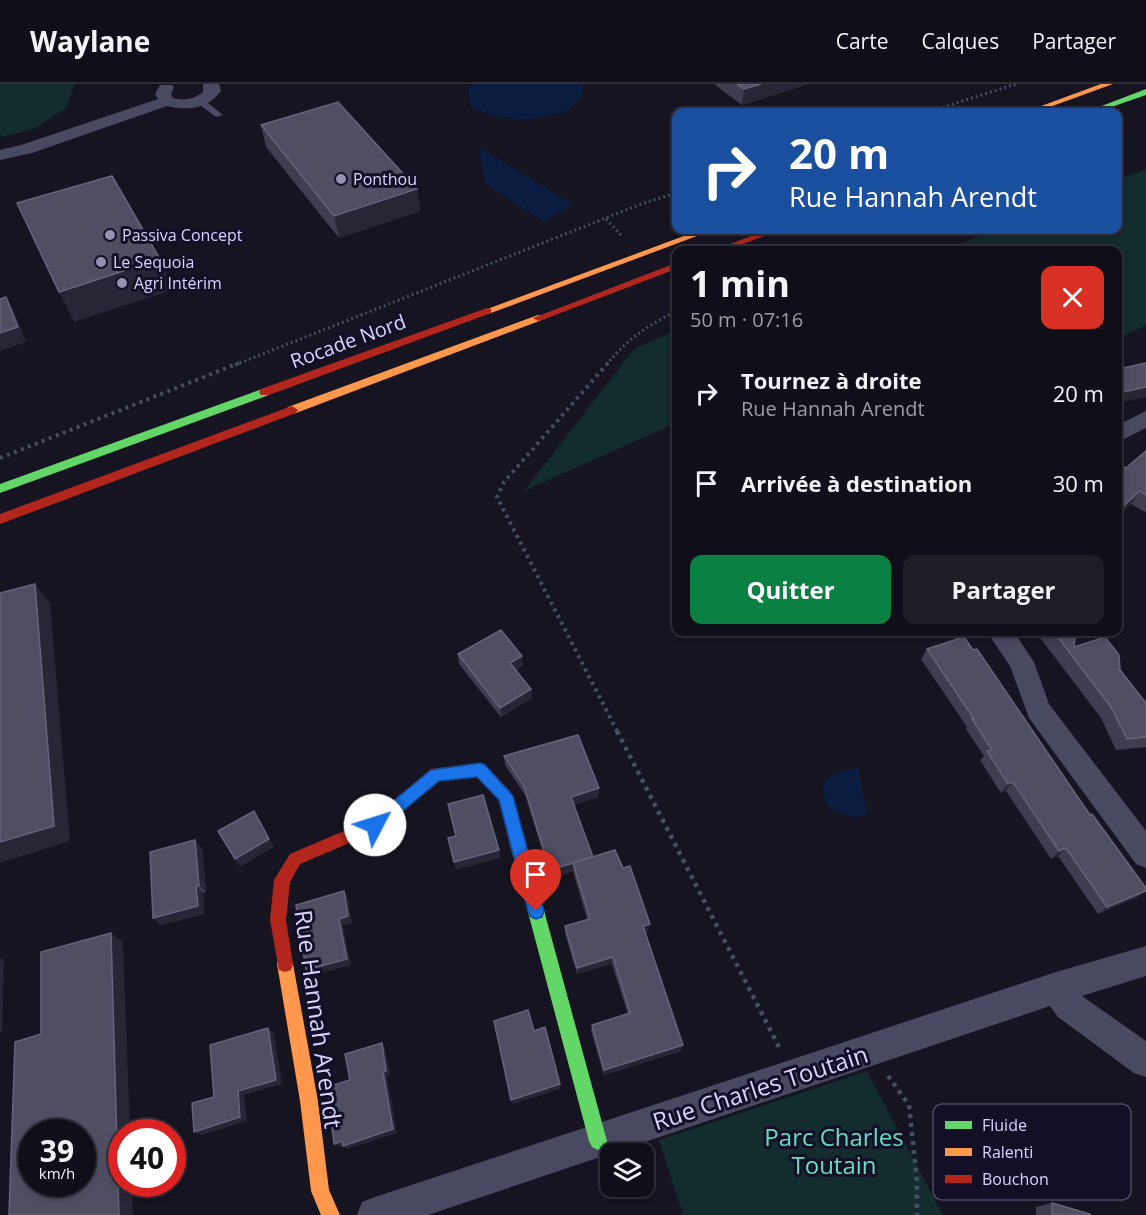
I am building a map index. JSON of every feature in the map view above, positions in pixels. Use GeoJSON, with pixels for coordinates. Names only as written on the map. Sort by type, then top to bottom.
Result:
{"type":"FeatureCollection","features":[{"type":"Feature","properties":{"kind":"main road"},"geometry":{"type":"LineString","coordinates":[[1040,108],[1109,84]]}},
{"type":"Feature","properties":{"kind":"main road"},"geometry":{"type":"LineString","coordinates":[[1101,108],[1146,92]]}},
{"type":"Feature","properties":{"kind":"main road","name":"Rocade Nord"},"geometry":{"type":"LineString","coordinates":[[0,489],[697,234]]}},
{"type":"Feature","properties":{"kind":"main road"},"geometry":{"type":"LineString","coordinates":[[730,246],[764,234]]}},
{"type":"Feature","properties":{"kind":"main road"},"geometry":{"type":"LineString","coordinates":[[0,519],[672,267]]}},
{"type":"Feature","properties":{"kind":"main road","name":"Rue Hannah Arendt"},"geometry":{"type":"LineString","coordinates":[[331,1215],[320,1191],[309,1101],[278,920],[282,880],[295,859],[375,825],[436,774],[480,770],[505,796],[598,1141]]}},
{"type":"Feature","properties":{"kind":"street"},"geometry":{"type":"LineString","coordinates":[[167,101],[164,98],[164,91],[171,84]]}},
{"type":"Feature","properties":{"kind":"street"},"geometry":{"type":"LineString","coordinates":[[0,155],[26,149],[167,101],[185,104],[200,101],[211,95],[213,91],[211,84]]}},
{"type":"Feature","properties":{"kind":"street"},"geometry":{"type":"LineString","coordinates":[[1122,432],[1146,418]]}},
{"type":"Feature","properties":{"kind":"street"},"geometry":{"type":"LineString","coordinates":[[1003,636],[1021,662],[1038,710],[1146,854]]}},
{"type":"Feature","properties":{"kind":"street","name":"Rue Charles Toutain"},"geometry":{"type":"LineString","coordinates":[[375,1215],[1056,988],[1146,961]]}},
{"type":"Feature","properties":{"kind":"street"},"geometry":{"type":"LineString","coordinates":[[1056,988],[1069,1006],[1146,1061]]}},
{"type":"Feature","properties":{"kind":"lane"},"geometry":{"type":"LineString","coordinates":[[200,101],[219,115]]}},
{"type":"Feature","properties":{"kind":"path"},"geometry":{"type":"LineString","coordinates":[[941,108],[1017,84]]}},
{"type":"Feature","properties":{"kind":"path"},"geometry":{"type":"LineString","coordinates":[[0,458],[672,194]]}},
{"type":"Feature","properties":{"kind":"path"},"geometry":{"type":"LineString","coordinates":[[606,219],[628,243]]}},
{"type":"Feature","properties":{"kind":"path"},"geometry":{"type":"LineString","coordinates":[[672,313],[643,328],[628,340],[504,482],[497,498],[794,1076]]}},
{"type":"Feature","properties":{"kind":"path"},"geometry":{"type":"LineString","coordinates":[[869,1051],[909,1105],[917,1181],[917,1215]]}},
{"type":"Feature","properties":{"kind":"green space"},"geometry":{"type":"Polygon","coordinates":[[[0,84],[75,84],[66,108],[34,129],[0,137],[0,84]]]}},
{"type":"Feature","properties":{"kind":"green space"},"geometry":{"type":"Polygon","coordinates":[[[1146,169],[1146,325],[1122,337],[1122,246],[953,246],[985,234],[1122,234],[1122,178],[1146,169]]]}},
{"type":"Feature","properties":{"kind":"green space"},"geometry":{"type":"Polygon","coordinates":[[[672,332],[672,425],[524,491],[634,349],[672,332]]]}},
{"type":"Feature","properties":{"kind":"green space","name":"Parc Charles Toutain"},"geometry":{"type":"Polygon","coordinates":[[[867,1071],[933,1200],[943,1215],[683,1215],[659,1140],[867,1071]]]}},
{"type":"Feature","properties":{"kind":"water"},"geometry":{"type":"Polygon","coordinates":[[[472,84],[584,84],[581,98],[565,112],[524,120],[489,115],[471,106],[468,90],[472,84]]]}},
{"type":"Feature","properties":{"kind":"water"},"geometry":{"type":"Polygon","coordinates":[[[478,147],[573,204],[544,222],[486,184],[478,147]]]}},
{"type":"Feature","properties":{"kind":"water"},"geometry":{"type":"Polygon","coordinates":[[[858,768],[867,814],[857,818],[828,806],[823,788],[825,782],[834,775],[858,768]]]}},
{"type":"Feature","properties":{"kind":"building"},"geometry":{"type":"Polygon","coordinates":[[[737,84],[761,84],[744,89],[737,84]]]}},
{"type":"Feature","properties":{"kind":"building","name":"Ponthou"},"geometry":{"type":"Polygon","coordinates":[[[338,102],[417,189],[334,216],[261,125],[338,102]]]}},
{"type":"Feature","properties":{"kind":"building","name":"Le Sequoia"},"geometry":{"type":"Polygon","coordinates":[[[112,176],[160,259],[59,292],[17,203],[112,176]]]}},
{"type":"Feature","properties":{"kind":"building"},"geometry":{"type":"Polygon","coordinates":[[[6,297],[18,327],[0,333],[0,299],[6,297]]]}},
{"type":"Feature","properties":{"kind":"building"},"geometry":{"type":"Polygon","coordinates":[[[1146,363],[1146,387],[1122,392],[1122,368],[1146,363]]]}},
{"type":"Feature","properties":{"kind":"building"},"geometry":{"type":"Polygon","coordinates":[[[1146,451],[1146,495],[1140,491],[1122,507],[1122,469],[1126,468],[1146,451]]]}},
{"type":"Feature","properties":{"kind":"building"},"geometry":{"type":"Polygon","coordinates":[[[35,584],[54,826],[0,842],[0,593],[35,584]]]}},
{"type":"Feature","properties":{"kind":"building"},"geometry":{"type":"Polygon","coordinates":[[[501,630],[522,656],[510,663],[531,689],[500,708],[458,654],[501,630]]]}},
{"type":"Feature","properties":{"kind":"building"},"geometry":{"type":"Polygon","coordinates":[[[1057,636],[1075,636],[1074,647],[1105,637],[1119,655],[1120,670],[1146,703],[1146,737],[1127,739],[1111,707],[1057,636]]]}},
{"type":"Feature","properties":{"kind":"building"},"geometry":{"type":"Polygon","coordinates":[[[964,637],[973,650],[977,649],[1090,815],[1092,814],[1146,891],[1107,907],[1066,848],[1059,851],[1013,782],[1008,784],[987,751],[992,750],[972,719],[974,719],[927,649],[964,637]]]}},
{"type":"Feature","properties":{"kind":"building"},"geometry":{"type":"Polygon","coordinates":[[[578,735],[599,788],[571,797],[593,857],[550,870],[524,786],[504,756],[578,735]]]}},
{"type":"Feature","properties":{"kind":"building"},"geometry":{"type":"Polygon","coordinates":[[[483,795],[499,850],[454,862],[448,838],[456,836],[448,804],[483,795]]]}},
{"type":"Feature","properties":{"kind":"building"},"geometry":{"type":"Polygon","coordinates":[[[254,811],[269,839],[235,859],[218,831],[254,811]]]}},
{"type":"Feature","properties":{"kind":"building"},"geometry":{"type":"Polygon","coordinates":[[[195,840],[199,885],[196,886],[198,906],[153,918],[150,852],[195,840]]]}},
{"type":"Feature","properties":{"kind":"building"},"geometry":{"type":"Polygon","coordinates":[[[615,850],[623,868],[630,866],[650,924],[643,926],[683,1045],[604,1070],[592,1025],[630,1013],[613,957],[577,968],[565,926],[590,919],[573,863],[615,850]]]}},
{"type":"Feature","properties":{"kind":"building"},"geometry":{"type":"Polygon","coordinates":[[[344,891],[348,916],[339,919],[347,959],[306,970],[296,905],[344,891]]]}},
{"type":"Feature","properties":{"kind":"building"},"geometry":{"type":"Polygon","coordinates":[[[111,933],[116,1119],[108,1119],[108,1197],[118,1197],[119,1215],[9,1215],[15,1042],[41,1034],[41,952],[111,933]]]}},
{"type":"Feature","properties":{"kind":"building"},"geometry":{"type":"Polygon","coordinates":[[[528,1010],[534,1031],[545,1027],[560,1084],[511,1100],[494,1021],[528,1010]]]}},
{"type":"Feature","properties":{"kind":"building"},"geometry":{"type":"Polygon","coordinates":[[[268,1028],[276,1080],[238,1091],[240,1117],[194,1132],[192,1103],[214,1097],[210,1045],[268,1028]]]}},
{"type":"Feature","properties":{"kind":"building"},"geometry":{"type":"Polygon","coordinates":[[[382,1043],[386,1071],[383,1072],[393,1129],[343,1146],[342,1141],[334,1144],[327,1087],[350,1080],[345,1054],[382,1043]]]}},
{"type":"Feature","properties":{"kind":"building"},"geometry":{"type":"Polygon","coordinates":[[[1052,1203],[1090,1214],[1090,1215],[1052,1215],[1052,1203]]]}},
{"type":"Feature","properties":{"kind":"traffic: fast"},"geometry":{"type":"LineString","coordinates":[[1101,108],[1146,92]]}},
{"type":"Feature","properties":{"kind":"traffic: fast"},"geometry":{"type":"LineString","coordinates":[[0,489],[265,392]]}},
{"type":"Feature","properties":{"kind":"traffic: fast"},"geometry":{"type":"LineString","coordinates":[[517,841],[598,1141]]}},
{"type":"Feature","properties":{"kind":"traffic: slow"},"geometry":{"type":"LineString","coordinates":[[1040,108],[1109,84]]}},
{"type":"Feature","properties":{"kind":"traffic: slow"},"geometry":{"type":"LineString","coordinates":[[487,311],[697,234]]}},
{"type":"Feature","properties":{"kind":"traffic: slow"},"geometry":{"type":"LineString","coordinates":[[292,410],[538,318]]}},
{"type":"Feature","properties":{"kind":"traffic: slow"},"geometry":{"type":"LineString","coordinates":[[285,964],[309,1101],[320,1191],[331,1215]]}},
{"type":"Feature","properties":{"kind":"traffic: jam"},"geometry":{"type":"LineString","coordinates":[[730,246],[764,234]]}},
{"type":"Feature","properties":{"kind":"traffic: jam"},"geometry":{"type":"LineString","coordinates":[[538,318],[672,268]]}},
{"type":"Feature","properties":{"kind":"traffic: jam"},"geometry":{"type":"LineString","coordinates":[[265,392],[487,311]]}},
{"type":"Feature","properties":{"kind":"traffic: jam"},"geometry":{"type":"LineString","coordinates":[[0,519],[292,410]]}},
{"type":"Feature","properties":{"kind":"traffic: jam"},"geometry":{"type":"LineString","coordinates":[[285,964],[278,920],[282,880],[295,859],[375,825],[436,774],[480,770],[505,796],[517,841]]}},
{"type":"Feature","properties":{"kind":"place","name":"Ponthou"},"geometry":{"type":"Point","coordinates":[341,179]}},
{"type":"Feature","properties":{"kind":"place","name":"Passiva Concept"},"geometry":{"type":"Point","coordinates":[110,235]}},
{"type":"Feature","properties":{"kind":"place","name":"Le Sequoia"},"geometry":{"type":"Point","coordinates":[101,262]}},
{"type":"Feature","properties":{"kind":"place","name":"Agri Intérim"},"geometry":{"type":"Point","coordinates":[122,283]}},
{"type":"Feature","properties":{"kind":"route"},"geometry":{"type":"LineString","coordinates":[[375,825],[436,774],[480,770],[505,796],[536,911]]}}]}
